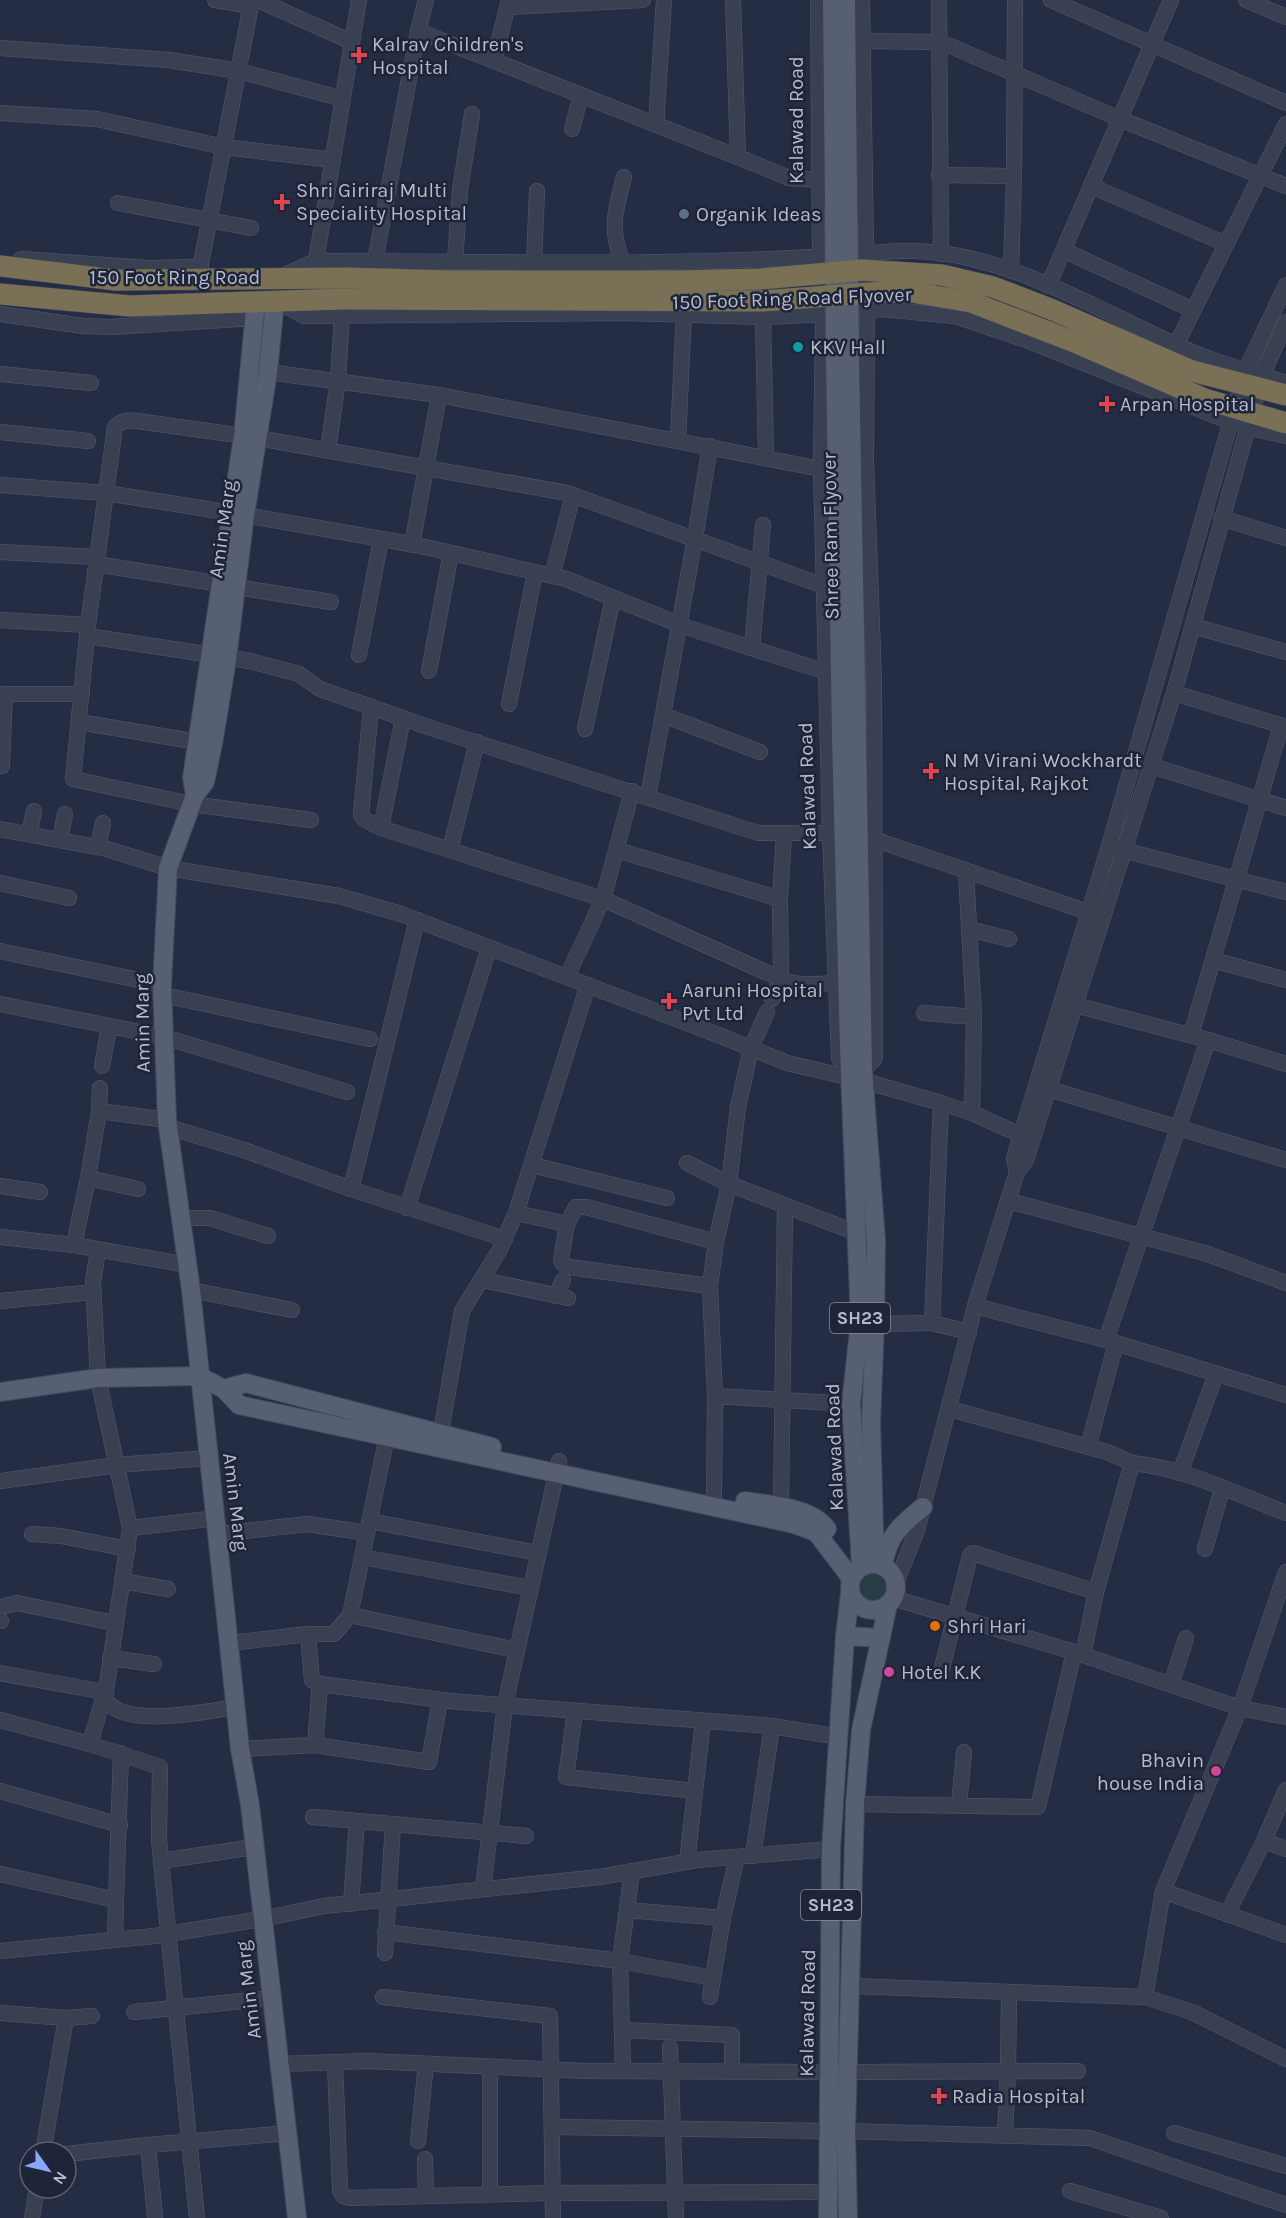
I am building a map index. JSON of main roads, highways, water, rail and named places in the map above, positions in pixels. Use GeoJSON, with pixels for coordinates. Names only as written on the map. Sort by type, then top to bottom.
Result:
{"type":"FeatureCollection","features":[{"type":"Feature","properties":{"kind":"highway","name":"150 Foot Ring Road"},"geometry":{"type":"LineString","coordinates":[[0,267],[116,280],[200,273],[279,277]]}},
{"type":"Feature","properties":{"kind":"highway","name":"150 Foot Ring Road Flyover"},"geometry":{"type":"LineString","coordinates":[[279,277],[451,281],[677,281],[761,279],[862,270],[942,275],[993,287],[1053,310],[1192,371],[1286,396]]}},
{"type":"Feature","properties":{"kind":"highway","name":"150 Foot Ring Road Flyover"},"geometry":{"type":"LineString","coordinates":[[263,306],[763,301],[911,292],[971,302],[1072,341],[1205,399],[1286,423]]}},
{"type":"Feature","properties":{"kind":"highway","name":"150 Foot Ring Road"},"geometry":{"type":"LineString","coordinates":[[0,294],[130,306],[263,306]]}},
{"type":"Feature","properties":{"kind":"main road","name":"Shree Ram Flyover"},"geometry":{"type":"LineString","coordinates":[[832,0],[841,736],[856,1067]]}},
{"type":"Feature","properties":{"kind":"main road","name":"Shree Ram Flyover"},"geometry":{"type":"LineString","coordinates":[[846,0],[853,539],[856,1067]]}},
{"type":"Feature","properties":{"kind":"main road","name":"Amin Marg"},"geometry":{"type":"LineString","coordinates":[[251,437],[268,372],[263,306]]}},
{"type":"Feature","properties":{"kind":"main road","name":"Amin Marg"},"geometry":{"type":"LineString","coordinates":[[263,306],[251,437],[219,657],[205,782],[193,800],[168,868],[162,990],[168,1124],[191,1290],[240,1749],[254,1847],[297,2218]]}},
{"type":"Feature","properties":{"kind":"main road","name":"Amin Marg"},"geometry":{"type":"LineString","coordinates":[[193,800],[192,778],[198,742],[219,657]]}},
{"type":"Feature","properties":{"kind":"main road","name":"Kalawad Road"},"geometry":{"type":"LineString","coordinates":[[856,1067],[860,1321],[851,1404],[862,1573]]}},
{"type":"Feature","properties":{"kind":"main road","name":"Kalawad Road"},"geometry":{"type":"LineString","coordinates":[[828,2218],[831,1849],[845,1636],[862,1573],[875,1324],[876,1240],[856,1067]]}},
{"type":"Feature","properties":{"kind":"main road"},"geometry":{"type":"LineString","coordinates":[[0,1392],[98,1378],[199,1376],[224,1389],[239,1405],[714,1496],[800,1510],[825,1525],[862,1573]]}},
{"type":"Feature","properties":{"kind":"main road"},"geometry":{"type":"LineString","coordinates":[[224,1389],[246,1383],[441,1432],[558,1466],[794,1524],[816,1532],[862,1573],[889,1570],[892,1595],[874,1610],[866,1609],[859,1606],[862,1573],[886,1548],[897,1528],[922,1508]]}},
{"type":"Feature","properties":{"kind":"main road","name":"SH23"},"geometry":{"type":"LineString","coordinates":[[848,2218],[846,2131],[855,1804],[861,1730],[870,1678],[892,1595]]}},
{"type":"Feature","properties":{"kind":"main road"},"geometry":{"type":"LineString","coordinates":[[845,1636],[881,1638]]}},
{"type":"Feature","properties":{"kind":"place","name":"Kalrav Children's Hospital"},"geometry":{"type":"Point","coordinates":[359,55]}},
{"type":"Feature","properties":{"kind":"place","name":"Shri Giriraj Multi Speciality Hospital"},"geometry":{"type":"Point","coordinates":[282,202]}},
{"type":"Feature","properties":{"kind":"place","name":"Organik Ideas"},"geometry":{"type":"Point","coordinates":[684,214]}},
{"type":"Feature","properties":{"kind":"place","name":"KKV Hall"},"geometry":{"type":"Point","coordinates":[798,347]}},
{"type":"Feature","properties":{"kind":"place","name":"Arpan Hospital"},"geometry":{"type":"Point","coordinates":[1107,404]}},
{"type":"Feature","properties":{"kind":"place","name":"N M Virani Wockhardt Hospital, Rajkot"},"geometry":{"type":"Point","coordinates":[931,771]}},
{"type":"Feature","properties":{"kind":"place","name":"Aaruni Hospital Pvt Ltd"},"geometry":{"type":"Point","coordinates":[669,1001]}},
{"type":"Feature","properties":{"kind":"place","name":"Shri Hari"},"geometry":{"type":"Point","coordinates":[935,1626]}},
{"type":"Feature","properties":{"kind":"place","name":"Hotel K.K"},"geometry":{"type":"Point","coordinates":[889,1672]}},
{"type":"Feature","properties":{"kind":"place","name":"Bhavin house India"},"geometry":{"type":"Point","coordinates":[1216,1771]}},
{"type":"Feature","properties":{"kind":"place","name":"Radia Hospital"},"geometry":{"type":"Point","coordinates":[939,2096]}}]}
